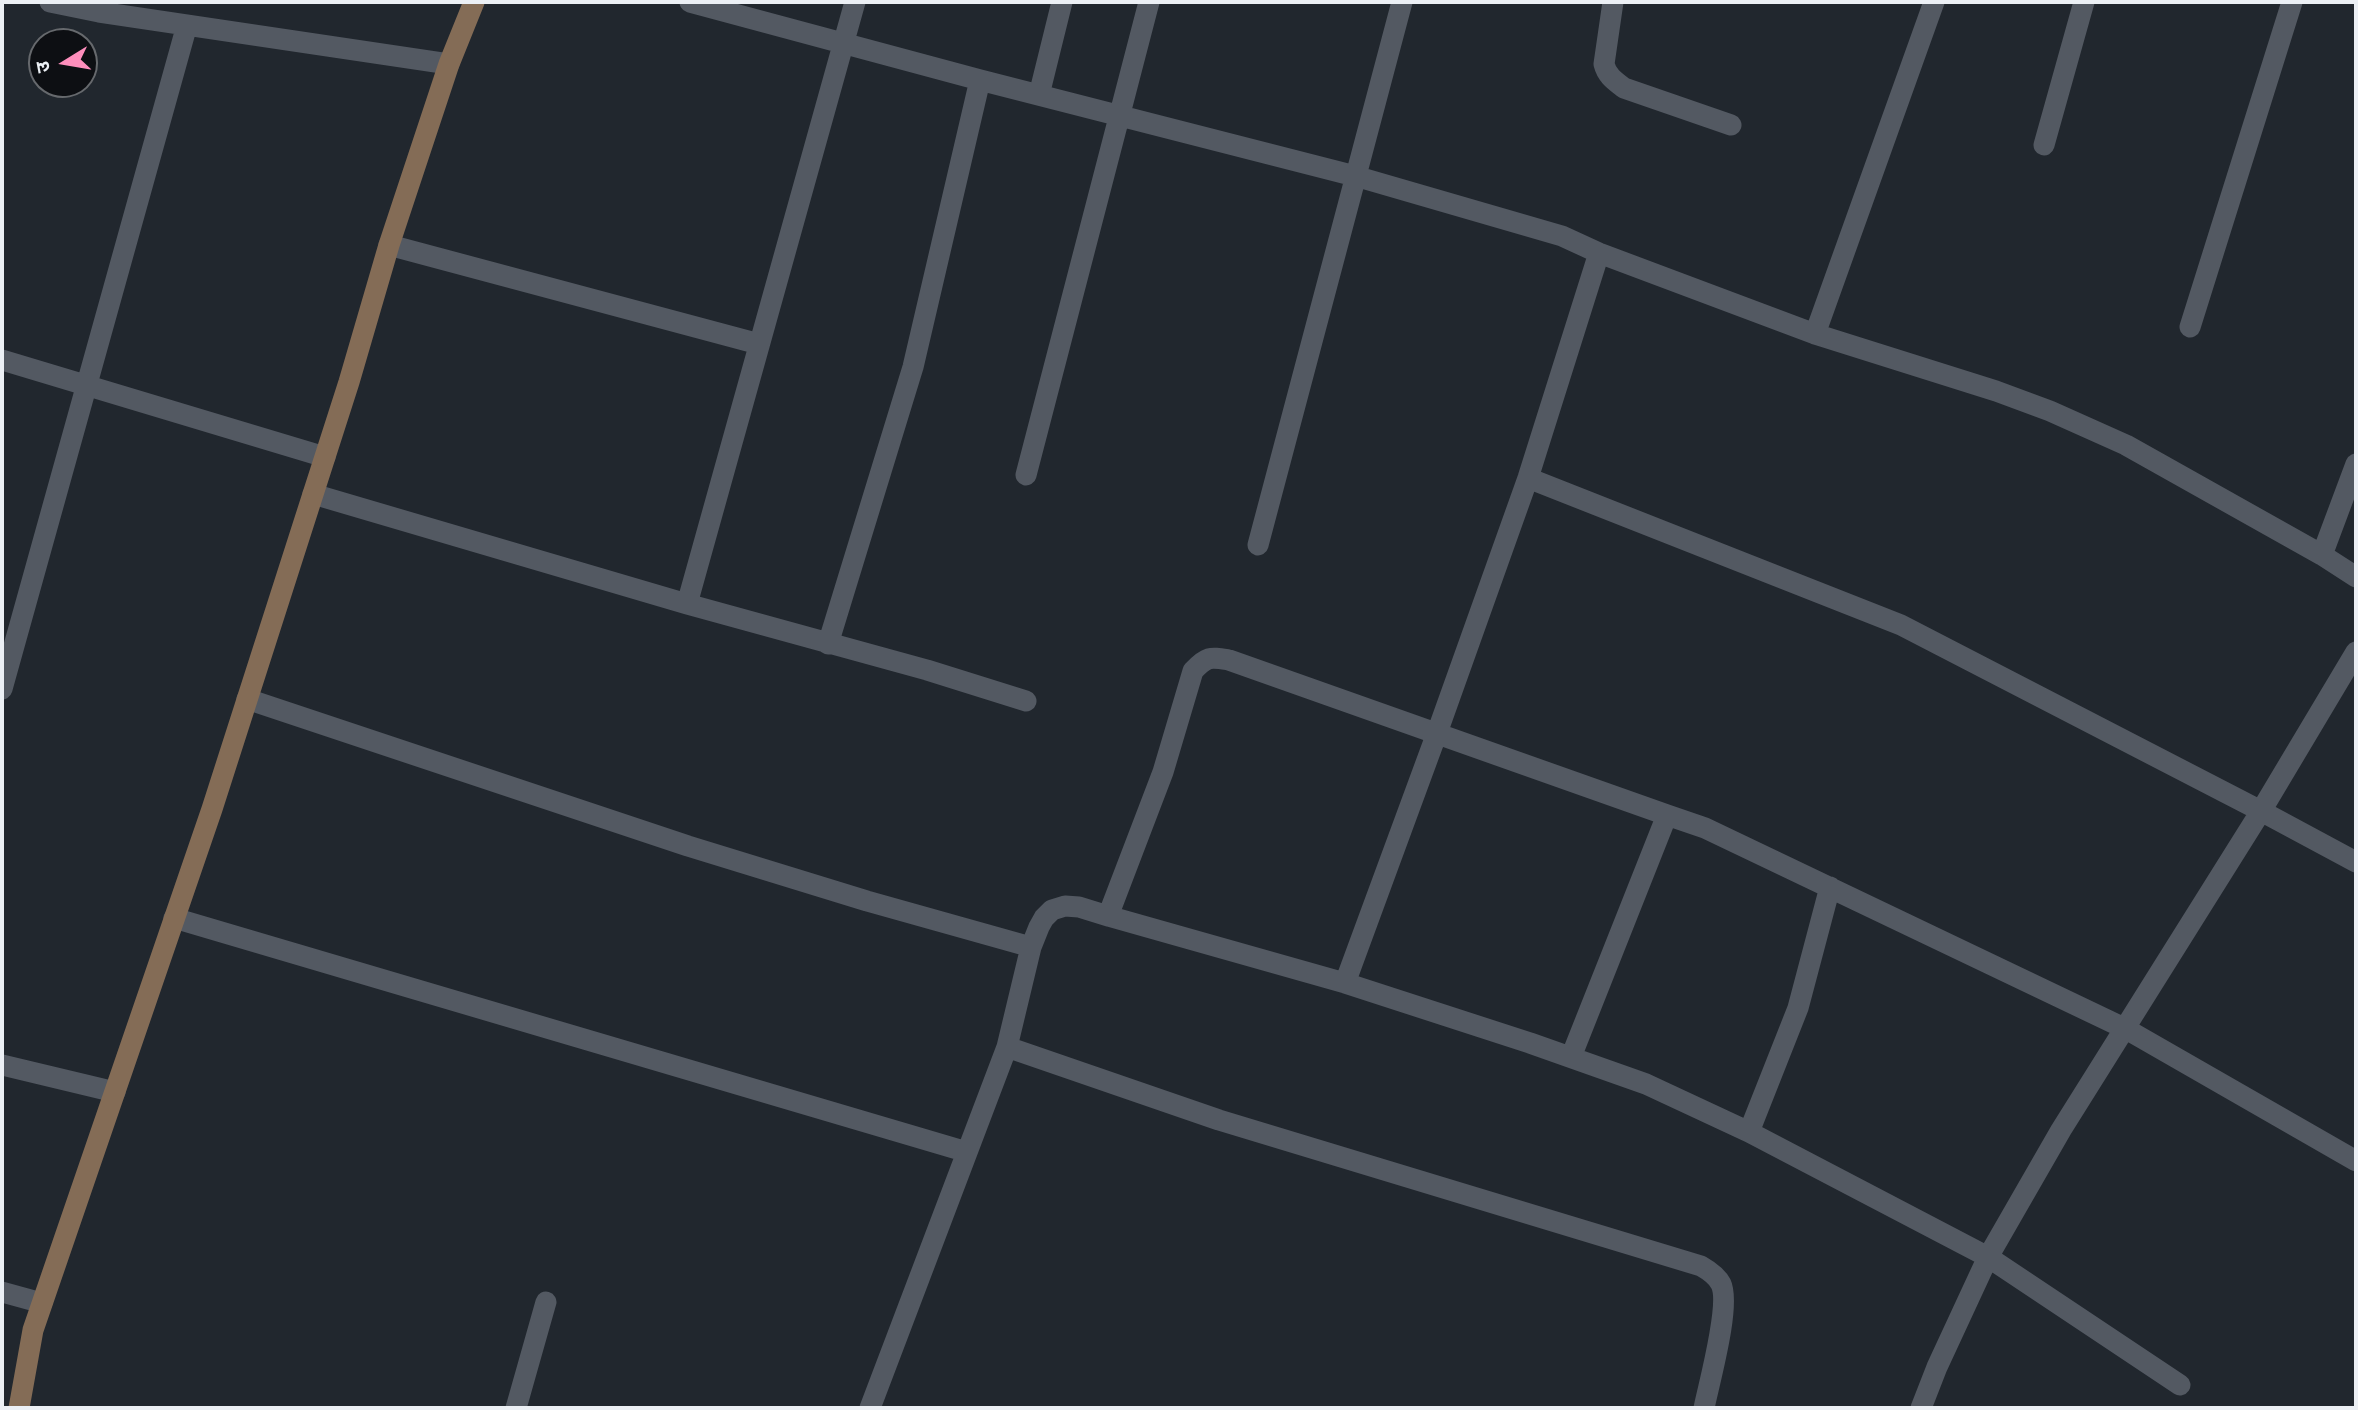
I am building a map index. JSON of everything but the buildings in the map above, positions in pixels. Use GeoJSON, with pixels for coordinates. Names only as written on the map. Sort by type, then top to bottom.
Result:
{"type":"FeatureCollection","features":[{"type":"Feature","properties":{"kind":"street"},"geometry":{"type":"LineString","coordinates":[[50,2],[449,64]]}},
{"type":"Feature","properties":{"kind":"street"},"geometry":{"type":"LineString","coordinates":[[19,1408],[33,1329],[247,699],[349,382],[389,246],[449,64],[474,2]]}},
{"type":"Feature","properties":{"kind":"street"},"geometry":{"type":"LineString","coordinates":[[690,2],[979,80],[1355,176],[1562,236],[1599,253],[1815,334],[1996,391],[2050,411],[2126,445],[2322,555],[2356,578]]}},
{"type":"Feature","properties":{"kind":"street"},"geometry":{"type":"LineString","coordinates":[[687,604],[855,2]]}},
{"type":"Feature","properties":{"kind":"street"},"geometry":{"type":"LineString","coordinates":[[1039,95],[1062,2]]}},
{"type":"Feature","properties":{"kind":"street"},"geometry":{"type":"LineString","coordinates":[[1026,475],[1149,2]]}},
{"type":"Feature","properties":{"kind":"street"},"geometry":{"type":"LineString","coordinates":[[1258,545],[1402,2]]}},
{"type":"Feature","properties":{"kind":"street"},"geometry":{"type":"LineString","coordinates":[[1613,2],[1604,64],[1606,72],[1613,80],[1624,88],[1731,125]]}},
{"type":"Feature","properties":{"kind":"street"},"geometry":{"type":"LineString","coordinates":[[1815,334],[1934,2]]}},
{"type":"Feature","properties":{"kind":"street"},"geometry":{"type":"LineString","coordinates":[[2045,145],[2084,2]]}},
{"type":"Feature","properties":{"kind":"street"},"geometry":{"type":"LineString","coordinates":[[2190,327],[2292,2]]}},
{"type":"Feature","properties":{"kind":"street"},"geometry":{"type":"LineString","coordinates":[[2,689],[187,25]]}},
{"type":"Feature","properties":{"kind":"street"},"geometry":{"type":"LineString","coordinates":[[828,644],[913,367],[979,80]]}},
{"type":"Feature","properties":{"kind":"street"},"geometry":{"type":"LineString","coordinates":[[389,246],[759,344]]}},
{"type":"Feature","properties":{"kind":"street"},"geometry":{"type":"LineString","coordinates":[[1345,983],[1528,478],[1599,253]]}},
{"type":"Feature","properties":{"kind":"street"},"geometry":{"type":"LineString","coordinates":[[2,360],[325,457]]}},
{"type":"Feature","properties":{"kind":"street"},"geometry":{"type":"LineString","coordinates":[[2322,555],[2356,464]]}},
{"type":"Feature","properties":{"kind":"street"},"geometry":{"type":"LineString","coordinates":[[1528,478],[1901,625],[2356,862]]}},
{"type":"Feature","properties":{"kind":"street"},"geometry":{"type":"LineString","coordinates":[[313,494],[687,604],[927,670],[1026,701]]}},
{"type":"Feature","properties":{"kind":"street"},"geometry":{"type":"LineString","coordinates":[[1921,1408],[1988,1257],[2061,1130],[2261,811],[2356,652]]}},
{"type":"Feature","properties":{"kind":"street"},"geometry":{"type":"LineString","coordinates":[[1108,916],[1163,772],[1193,671],[1210,657],[1229,660],[1705,828],[2126,1029],[2356,1161]]}},
{"type":"Feature","properties":{"kind":"street"},"geometry":{"type":"LineString","coordinates":[[247,699],[688,846],[1031,947]]}},
{"type":"Feature","properties":{"kind":"street"},"geometry":{"type":"LineString","coordinates":[[1571,1057],[1667,815]]}},
{"type":"Feature","properties":{"kind":"street"},"geometry":{"type":"LineString","coordinates":[[1749,1132],[1798,1008],[1830,887]]}},
{"type":"Feature","properties":{"kind":"street"},"geometry":{"type":"LineString","coordinates":[[870,1408],[1007,1047],[1031,947],[1044,918],[1052,910],[1065,906],[1079,907],[1345,983],[1646,1084],[1749,1132],[1988,1257],[2180,1385]]}},
{"type":"Feature","properties":{"kind":"street"},"geometry":{"type":"LineString","coordinates":[[174,918],[967,1152]]}},
{"type":"Feature","properties":{"kind":"street"},"geometry":{"type":"LineString","coordinates":[[1007,1047],[1219,1120],[1700,1266],[1712,1273],[1721,1284],[1723,1301],[1704,1408]]}},
{"type":"Feature","properties":{"kind":"street"},"geometry":{"type":"LineString","coordinates":[[2,1065],[115,1091]]}},
{"type":"Feature","properties":{"kind":"street"},"geometry":{"type":"LineString","coordinates":[[2,1292],[42,1303]]}},
{"type":"Feature","properties":{"kind":"street"},"geometry":{"type":"LineString","coordinates":[[516,1408],[546,1302]]}}]}
